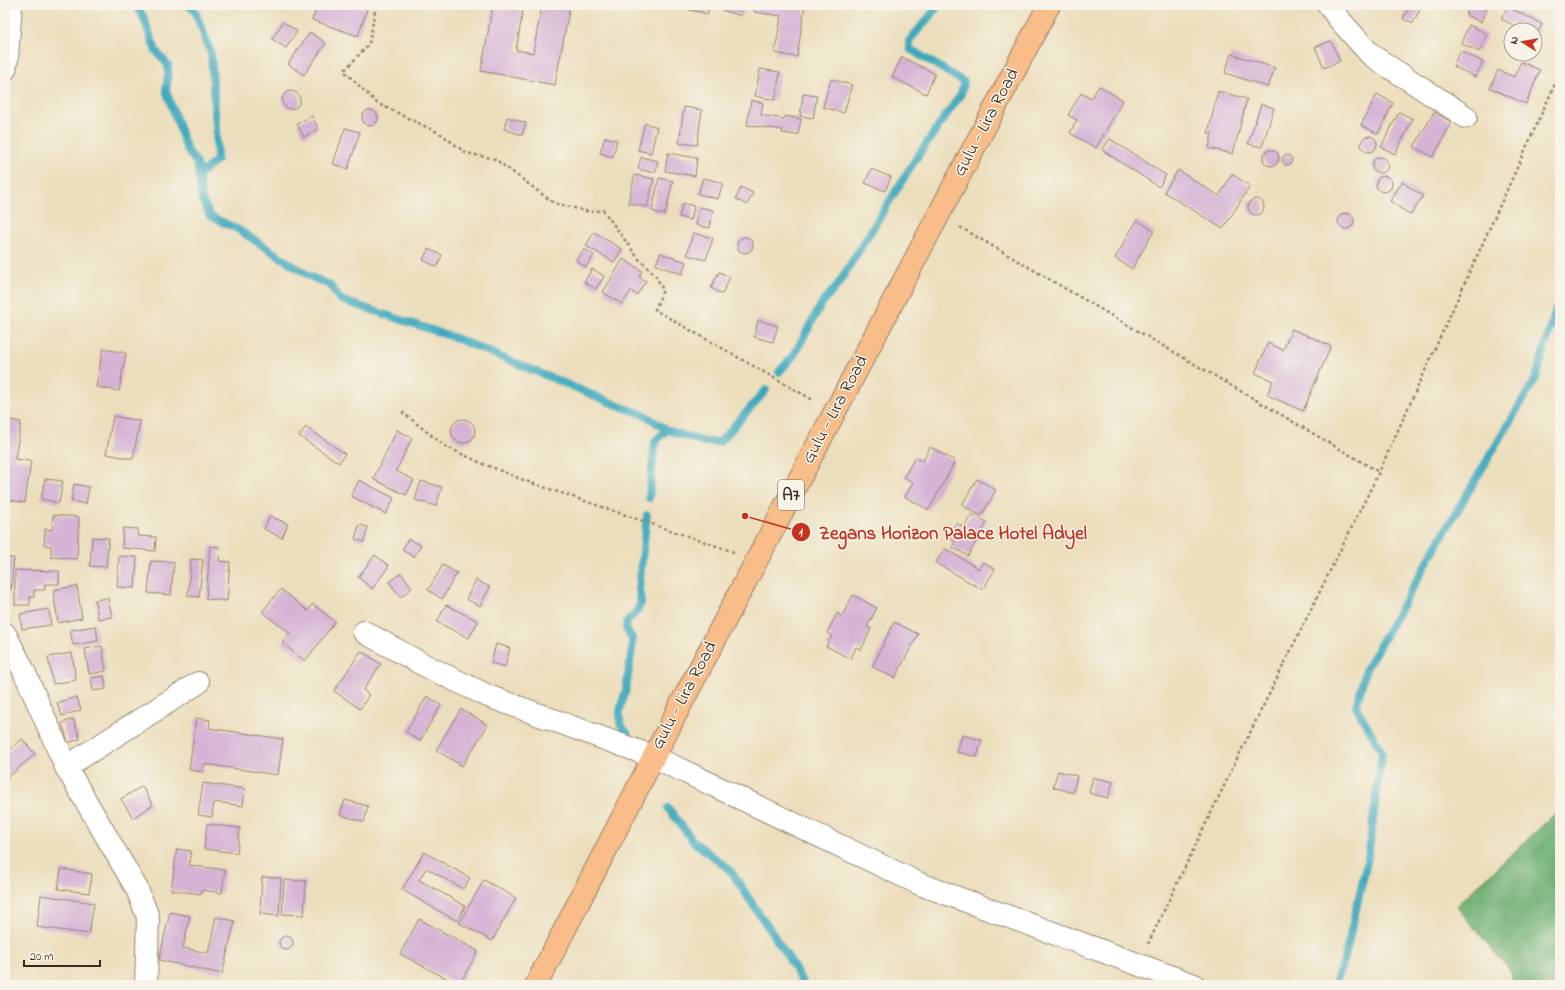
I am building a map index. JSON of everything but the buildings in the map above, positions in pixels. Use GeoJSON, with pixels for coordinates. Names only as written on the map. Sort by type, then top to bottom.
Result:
{"type":"FeatureCollection","features":[{"type":"Feature","properties":{"kind":"main road","name":"Gulu - Lira Road"},"geometry":{"type":"LineString","coordinates":[[536,985],[1048,5]]}},
{"type":"Feature","properties":{"kind":"street"},"geometry":{"type":"LineString","coordinates":[[5,69],[11,5]]}},
{"type":"Feature","properties":{"kind":"street"},"geometry":{"type":"LineString","coordinates":[[1329,5],[1338,18],[1371,55],[1466,117]]}},
{"type":"Feature","properties":{"kind":"street"},"geometry":{"type":"LineString","coordinates":[[364,632],[424,665],[488,696],[654,757],[920,884],[1194,985]]}},
{"type":"Feature","properties":{"kind":"street"},"geometry":{"type":"LineString","coordinates":[[5,634],[23,669],[66,767],[137,889],[148,917],[146,985]]}},
{"type":"Feature","properties":{"kind":"street"},"geometry":{"type":"LineString","coordinates":[[66,767],[198,683]]}},
{"type":"Feature","properties":{"kind":"path"},"geometry":{"type":"LineString","coordinates":[[376,5],[369,44],[344,71],[377,103],[441,134],[466,152],[495,158],[554,202],[590,212],[603,210],[638,258],[656,276],[663,290],[655,310],[835,412]]}},
{"type":"Feature","properties":{"kind":"path"},"geometry":{"type":"LineString","coordinates":[[1139,964],[1233,767],[1379,472],[1560,73]]}},
{"type":"Feature","properties":{"kind":"path"},"geometry":{"type":"LineString","coordinates":[[939,215],[1379,472]]}},
{"type":"Feature","properties":{"kind":"path"},"geometry":{"type":"LineString","coordinates":[[402,412],[445,446],[479,462],[526,481],[757,560]]}},
{"type":"Feature","properties":{"kind":"green space"},"geometry":{"type":"Polygon","coordinates":[[[1560,809],[1560,985],[1512,985],[1512,973],[1456,906],[1560,809]]]}},
{"type":"Feature","properties":{"kind":"waterway"},"geometry":{"type":"LineString","coordinates":[[135,5],[143,16],[156,51],[168,65],[166,90],[187,150],[197,163],[202,200],[210,216],[239,230],[311,277],[330,285],[341,300],[453,337],[619,406],[645,415],[667,430]]}},
{"type":"Feature","properties":{"kind":"waterway"},"geometry":{"type":"LineString","coordinates":[[188,5],[195,11],[211,53],[216,126],[217,160],[199,175]]}},
{"type":"Feature","properties":{"kind":"waterway"},"geometry":{"type":"LineString","coordinates":[[779,372],[794,355],[822,303],[837,286],[915,160],[961,94],[964,82],[910,49],[909,41],[939,5]]}},
{"type":"Feature","properties":{"kind":"waterway"},"geometry":{"type":"LineString","coordinates":[[1334,985],[1344,961],[1368,858],[1382,752],[1356,707],[1366,669],[1445,531],[1536,378],[1556,309],[1560,303]]}},
{"type":"Feature","properties":{"kind":"waterway"},"geometry":{"type":"LineString","coordinates":[[649,498],[655,441],[667,430],[705,442],[720,442],[766,390]]}},
{"type":"Feature","properties":{"kind":"waterway"},"geometry":{"type":"LineString","coordinates":[[628,734],[620,724],[620,710],[626,689],[632,649],[632,638],[626,629],[627,621],[636,612],[641,603],[639,589],[647,515]]}},
{"type":"Feature","properties":{"kind":"waterway"},"geometry":{"type":"LineString","coordinates":[[668,808],[694,842],[730,870],[788,957],[804,985]]}},
{"type":"Feature","properties":{"kind":"place","name":"Zegans Horizon Palace Hotel Adyel"},"geometry":{"type":"Point","coordinates":[745,516]}}]}
